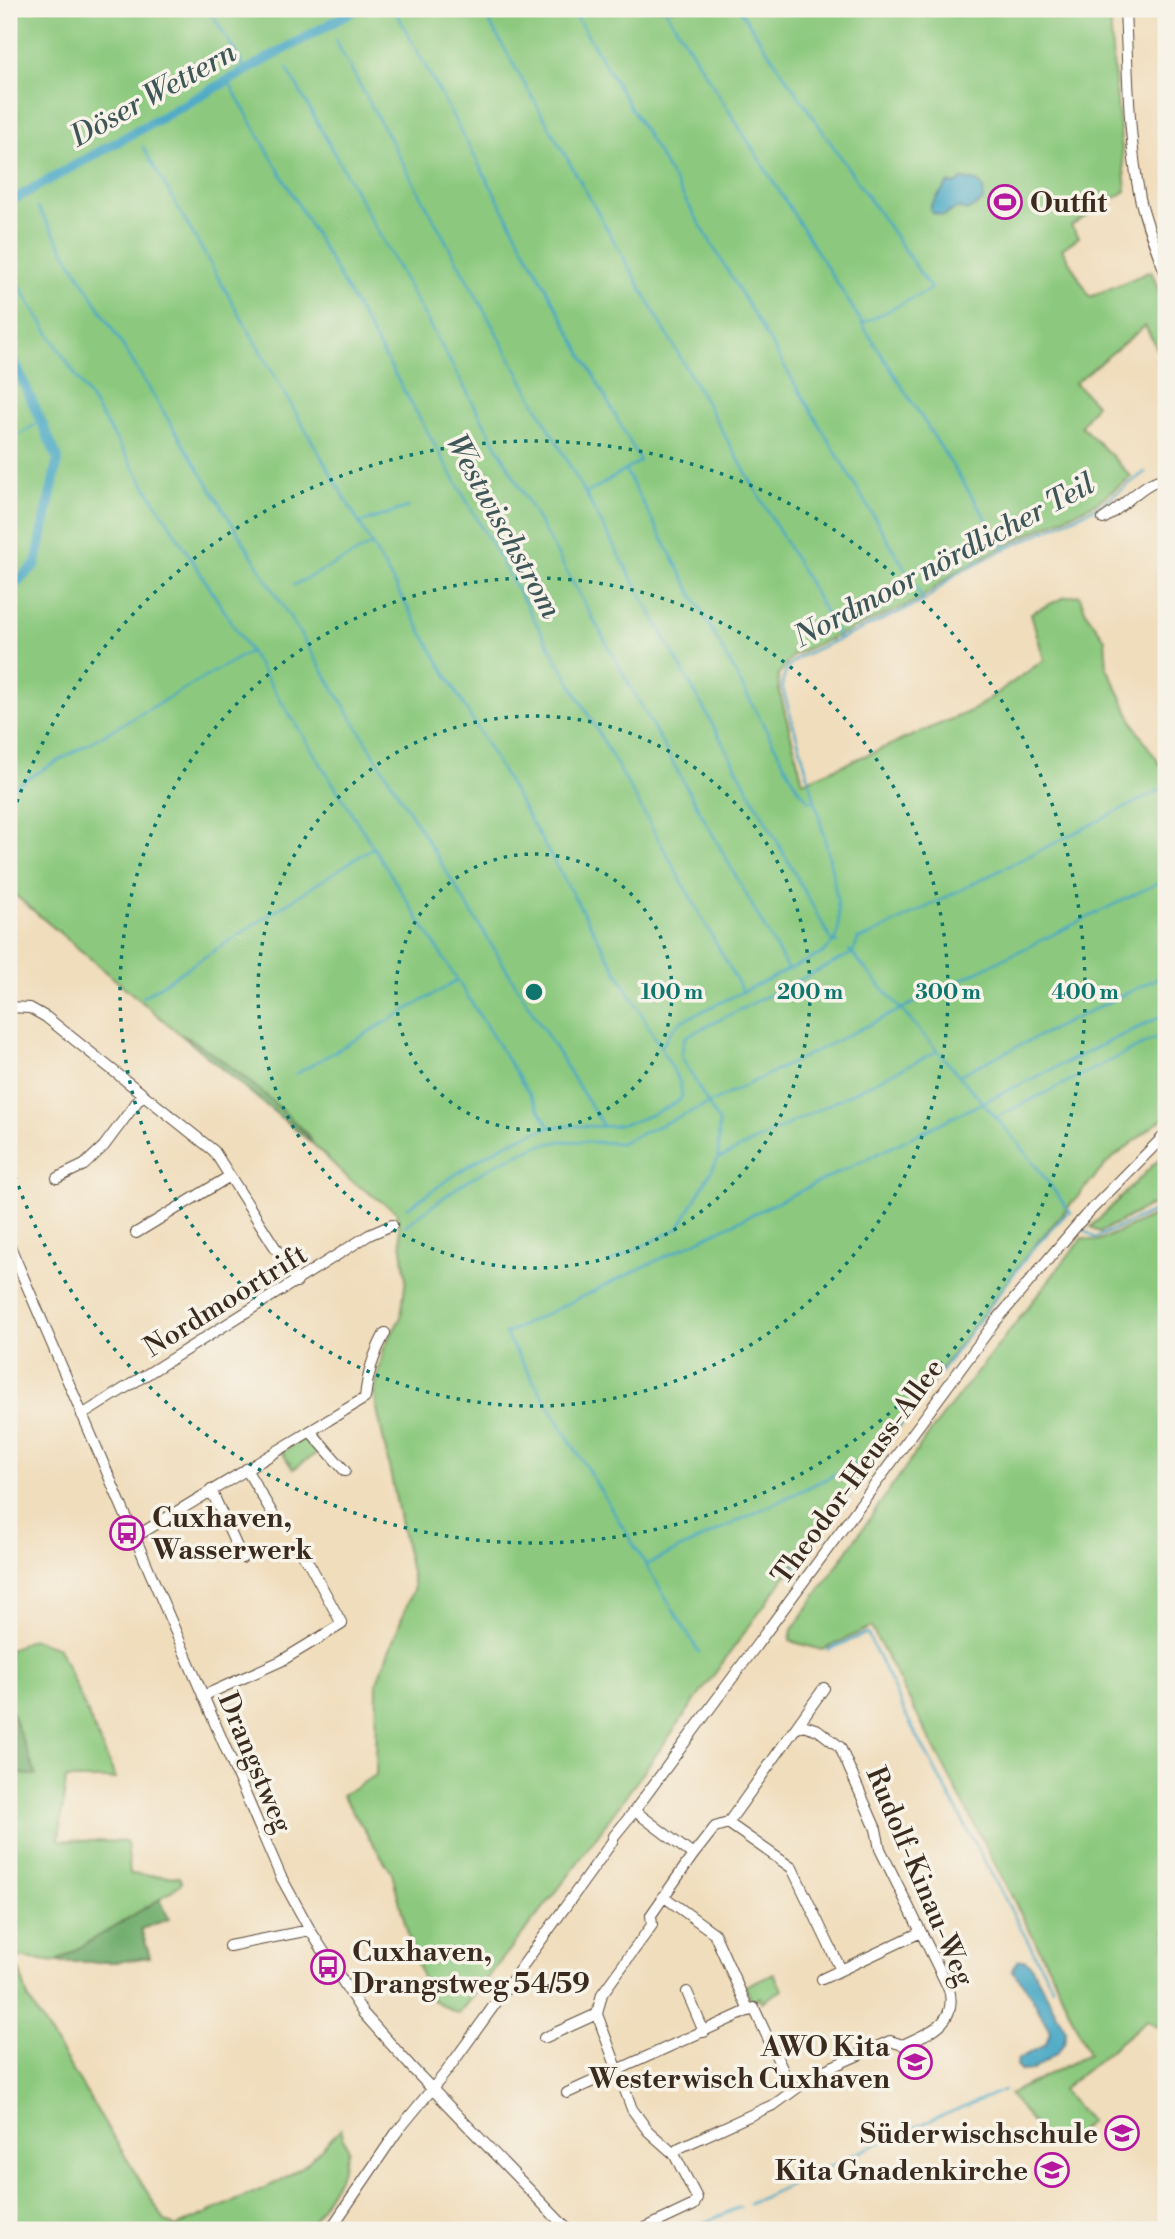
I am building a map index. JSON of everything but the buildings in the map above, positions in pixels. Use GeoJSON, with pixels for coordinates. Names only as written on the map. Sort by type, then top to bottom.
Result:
{"type":"FeatureCollection","features":[{"type":"Feature","properties":{"kind":"street"},"geometry":{"type":"LineString","coordinates":[[1125,9],[1137,180],[1152,241],[1166,274]]}},
{"type":"Feature","properties":{"kind":"street"},"geometry":{"type":"LineString","coordinates":[[1103,519],[1116,512],[1151,483],[1166,479]]}},
{"type":"Feature","properties":{"kind":"street"},"geometry":{"type":"LineString","coordinates":[[9,1007],[30,1008],[46,1017],[214,1151],[297,1282]]}},
{"type":"Feature","properties":{"kind":"street"},"geometry":{"type":"LineString","coordinates":[[58,1178],[85,1166],[104,1146],[142,1096]]}},
{"type":"Feature","properties":{"kind":"street","name":"Theodor-Heuss-Allee"},"geometry":{"type":"LineString","coordinates":[[330,2230],[396,2133],[471,2038],[614,1836],[634,1813],[995,1322],[1075,1226],[1166,1134]]}},
{"type":"Feature","properties":{"kind":"street","name":"Theodor-Heuss-Allee"},"geometry":{"type":"LineString","coordinates":[[1133,1167],[1166,1144]]}},
{"type":"Feature","properties":{"kind":"street"},"geometry":{"type":"LineString","coordinates":[[136,1233],[230,1176]]}},
{"type":"Feature","properties":{"kind":"street","name":"Nordmoortrift"},"geometry":{"type":"LineString","coordinates":[[82,1415],[392,1224]]}},
{"type":"Feature","properties":{"kind":"street","name":"Drangstweg"},"geometry":{"type":"LineString","coordinates":[[9,1244],[281,1877],[310,1930],[363,2013],[568,2230]]}},
{"type":"Feature","properties":{"kind":"street"},"geometry":{"type":"LineString","coordinates":[[135,1537],[365,1398],[378,1345],[385,1333]]}},
{"type":"Feature","properties":{"kind":"street"},"geometry":{"type":"LineString","coordinates":[[310,1431],[345,1471]]}},
{"type":"Feature","properties":{"kind":"street"},"geometry":{"type":"LineString","coordinates":[[246,1469],[277,1521]]}},
{"type":"Feature","properties":{"kind":"street"},"geometry":{"type":"LineString","coordinates":[[211,1490],[242,1558]]}},
{"type":"Feature","properties":{"kind":"street"},"geometry":{"type":"LineString","coordinates":[[203,1696],[281,1661],[342,1624],[310,1565],[296,1546]]}},
{"type":"Feature","properties":{"kind":"street"},"geometry":{"type":"LineString","coordinates":[[641,2230],[697,2202],[695,2192],[674,2154],[648,2130],[632,2109],[597,2014],[602,1994],[652,1925],[651,1915],[663,1896],[715,1827],[728,1823],[824,1688]]}},
{"type":"Feature","properties":{"kind":"street","name":"Rudolf-Kinau-Weg"},"geometry":{"type":"LineString","coordinates":[[674,2154],[679,2148],[775,2104],[818,2073],[891,2041],[903,2045],[935,2029],[946,2019],[951,2009],[949,1989],[880,1849],[876,1829],[840,1747],[818,1730],[803,1725],[796,1729]]}},
{"type":"Feature","properties":{"kind":"street"},"geometry":{"type":"LineString","coordinates":[[634,1813],[693,1855]]}},
{"type":"Feature","properties":{"kind":"street"},"geometry":{"type":"LineString","coordinates":[[728,1823],[792,1868],[841,1970]]}},
{"type":"Feature","properties":{"kind":"street"},"geometry":{"type":"LineString","coordinates":[[663,1896],[714,1933],[749,2011]]}},
{"type":"Feature","properties":{"kind":"street"},"geometry":{"type":"LineString","coordinates":[[229,1946],[310,1930]]}},
{"type":"Feature","properties":{"kind":"street"},"geometry":{"type":"LineString","coordinates":[[822,1979],[921,1932]]}},
{"type":"Feature","properties":{"kind":"street"},"geometry":{"type":"LineString","coordinates":[[687,1992],[704,2032]]}},
{"type":"Feature","properties":{"kind":"street"},"geometry":{"type":"LineString","coordinates":[[567,2093],[754,2008],[792,2090]]}},
{"type":"Feature","properties":{"kind":"street"},"geometry":{"type":"LineString","coordinates":[[544,2038],[597,2014]]}},
{"type":"Feature","properties":{"kind":"street"},"geometry":{"type":"LineString","coordinates":[[870,2230],[879,2225],[895,2230]]}},
{"type":"Feature","properties":{"kind":"green space"},"geometry":{"type":"Polygon","coordinates":[[[9,9],[1110,9],[1126,191],[1071,226],[1079,237],[1062,249],[1090,297],[1151,271],[1166,308],[1166,345],[1158,350],[1145,326],[1075,383],[1096,404],[1081,426],[1131,477],[1096,503],[1008,544],[954,573],[919,600],[793,655],[778,675],[779,689],[803,782],[973,710],[1044,660],[1031,613],[1065,597],[1079,595],[1087,614],[1105,639],[1107,668],[1138,732],[1166,773],[1166,1116],[1108,1162],[1035,1245],[819,1530],[554,1895],[458,2014],[429,1998],[411,1946],[392,1873],[342,1795],[376,1775],[377,1682],[414,1587],[374,1394],[384,1348],[401,1317],[406,1278],[397,1212],[350,1180],[313,1144],[307,1134],[259,1091],[195,1041],[181,1035],[9,890],[9,9]]]}},
{"type":"Feature","properties":{"kind":"green space"},"geometry":{"type":"Polygon","coordinates":[[[181,1035],[212,1053],[252,1084],[289,1117],[313,1144],[181,1035]]]}},
{"type":"Feature","properties":{"kind":"green space"},"geometry":{"type":"Polygon","coordinates":[[[1166,1154],[1166,1206],[1163,1203],[1147,1207],[1100,1232],[1091,1227],[1154,1164],[1166,1154]]]}},
{"type":"Feature","properties":{"kind":"green space"},"geometry":{"type":"Polygon","coordinates":[[[1162,1212],[1166,1218],[1166,2032],[1147,2020],[1062,2090],[1090,2121],[1066,2145],[1053,2147],[1009,2094],[1089,2054],[1052,1973],[871,1627],[822,1650],[790,1641],[792,1630],[928,1435],[1082,1238],[1095,1241],[1105,1238],[1162,1212]]]}},
{"type":"Feature","properties":{"kind":"green space"},"geometry":{"type":"Polygon","coordinates":[[[304,1439],[313,1439],[323,1449],[293,1469],[282,1452],[304,1439]]]}},
{"type":"Feature","properties":{"kind":"green space"},"geometry":{"type":"Polygon","coordinates":[[[32,1639],[59,1648],[116,1779],[66,1779],[59,1840],[127,1842],[130,1874],[179,1877],[182,1883],[56,1962],[9,1956],[9,1773],[35,1775],[9,1706],[9,1650],[32,1639]]]}},
{"type":"Feature","properties":{"kind":"green space"},"geometry":{"type":"Polygon","coordinates":[[[9,1706],[36,1775],[9,1773],[9,1706]]]}},
{"type":"Feature","properties":{"kind":"green space"},"geometry":{"type":"Polygon","coordinates":[[[160,1899],[169,1919],[141,1929],[150,1957],[117,1962],[56,1962],[160,1899]]]}},
{"type":"Feature","properties":{"kind":"green space"},"geometry":{"type":"Polygon","coordinates":[[[9,1968],[19,1969],[28,1998],[165,2221],[176,2227],[278,2182],[307,2163],[341,2129],[348,2150],[339,2178],[307,2230],[9,2230],[9,1968]]]}},
{"type":"Feature","properties":{"kind":"green space"},"geometry":{"type":"Polygon","coordinates":[[[774,1973],[782,1990],[762,2002],[760,1997],[752,2001],[745,1986],[774,1973]]]}},
{"type":"Feature","properties":{"kind":"water"},"geometry":{"type":"Polygon","coordinates":[[[963,179],[980,184],[983,201],[967,211],[957,208],[943,216],[931,212],[931,205],[948,183],[955,184],[963,179]]]}},
{"type":"Feature","properties":{"kind":"water"},"geometry":{"type":"Polygon","coordinates":[[[1024,1960],[1030,1964],[1066,2031],[1064,2043],[1057,2053],[1033,2070],[1021,2071],[1017,2065],[1018,2059],[1045,2045],[1051,2033],[1028,1990],[1012,1970],[1017,1961],[1024,1960]]]}},
{"type":"Feature","properties":{"kind":"waterway"},"geometry":{"type":"LineString","coordinates":[[209,9],[246,70]]}},
{"type":"Feature","properties":{"kind":"waterway","name":"Döser Wettern"},"geometry":{"type":"LineString","coordinates":[[9,202],[357,9]]}},
{"type":"Feature","properties":{"kind":"waterway"},"geometry":{"type":"LineString","coordinates":[[482,9],[840,638]]}},
{"type":"Feature","properties":{"kind":"waterway"},"geometry":{"type":"LineString","coordinates":[[572,9],[924,601]]}},
{"type":"Feature","properties":{"kind":"waterway"},"geometry":{"type":"LineString","coordinates":[[665,9],[862,323]]}},
{"type":"Feature","properties":{"kind":"waterway"},"geometry":{"type":"LineString","coordinates":[[739,9],[931,289],[862,324],[1005,548]]}},
{"type":"Feature","properties":{"kind":"waterway"},"geometry":{"type":"LineString","coordinates":[[395,10],[640,461],[586,494]]}},
{"type":"Feature","properties":{"kind":"waterway"},"geometry":{"type":"LineString","coordinates":[[335,40],[833,943]]}},
{"type":"Feature","properties":{"kind":"waterway"},"geometry":{"type":"LineString","coordinates":[[287,68],[788,970]]}},
{"type":"Feature","properties":{"kind":"waterway","name":"Westwischstrom"},"geometry":{"type":"LineString","coordinates":[[228,81],[743,992]]}},
{"type":"Feature","properties":{"kind":"waterway"},"geometry":{"type":"LineString","coordinates":[[143,147],[661,1048]]}},
{"type":"Feature","properties":{"kind":"waterway"},"geometry":{"type":"LineString","coordinates":[[38,208],[603,1126]]}},
{"type":"Feature","properties":{"kind":"waterway"},"geometry":{"type":"LineString","coordinates":[[9,270],[550,1127]]}},
{"type":"Feature","properties":{"kind":"waterway","name":"Döser Wettern"},"geometry":{"type":"LineString","coordinates":[[9,350],[58,459],[36,564],[9,590]]}},
{"type":"Feature","properties":{"kind":"waterway"},"geometry":{"type":"LineString","coordinates":[[9,441],[41,421]]}},
{"type":"Feature","properties":{"kind":"waterway"},"geometry":{"type":"LineString","coordinates":[[625,470],[797,787],[812,801]]}},
{"type":"Feature","properties":{"kind":"waterway","name":"Nordmoor nördlicher Teil"},"geometry":{"type":"LineString","coordinates":[[835,941],[839,924],[836,896],[820,819],[782,686],[787,669],[799,657],[924,601],[956,574],[1099,506],[1145,472]]}},
{"type":"Feature","properties":{"kind":"waterway"},"geometry":{"type":"LineString","coordinates":[[360,523],[408,507]]}},
{"type":"Feature","properties":{"kind":"waterway"},"geometry":{"type":"LineString","coordinates":[[294,585],[372,545]]}},
{"type":"Feature","properties":{"kind":"waterway"},"geometry":{"type":"LineString","coordinates":[[9,789],[249,652]]}},
{"type":"Feature","properties":{"kind":"waterway"},"geometry":{"type":"LineString","coordinates":[[610,1262],[679,1228],[718,1159],[719,1123],[681,1056],[685,1037],[853,953],[858,939],[869,936],[1166,787]]}},
{"type":"Feature","properties":{"kind":"waterway"},"geometry":{"type":"LineString","coordinates":[[143,997],[372,848]]}},
{"type":"Feature","properties":{"kind":"waterway"},"geometry":{"type":"LineString","coordinates":[[405,1226],[459,1186],[498,1163],[535,1147],[561,1141],[620,1143],[708,1104],[1166,879]]}},
{"type":"Feature","properties":{"kind":"waterway"},"geometry":{"type":"LineString","coordinates":[[407,1208],[475,1162],[529,1134],[556,1127],[621,1125],[679,1101],[682,1096],[680,1083],[661,1048],[671,1031],[680,1022],[823,953],[835,941],[837,943]]}},
{"type":"Feature","properties":{"kind":"waterway"},"geometry":{"type":"LineString","coordinates":[[849,950],[1020,1145],[1071,1213]]}},
{"type":"Feature","properties":{"kind":"waterway"},"geometry":{"type":"LineString","coordinates":[[959,1075],[1166,974]]}},
{"type":"Feature","properties":{"kind":"waterway"},"geometry":{"type":"LineString","coordinates":[[296,1074],[457,981]]}},
{"type":"Feature","properties":{"kind":"waterway"},"geometry":{"type":"LineString","coordinates":[[699,1652],[505,1334],[1166,1014]]}},
{"type":"Feature","properties":{"kind":"waterway"},"geometry":{"type":"LineString","coordinates":[[997,1117],[1166,1033]]}},
{"type":"Feature","properties":{"kind":"waterway"},"geometry":{"type":"LineString","coordinates":[[718,1159],[938,1051]]}},
{"type":"Feature","properties":{"kind":"waterway"},"geometry":{"type":"LineString","coordinates":[[1084,1230],[1095,1238],[1159,1209],[1166,1211]]}},
{"type":"Feature","properties":{"kind":"waterway"},"geometry":{"type":"LineString","coordinates":[[790,1574],[1030,1252],[1069,1211]]}},
{"type":"Feature","properties":{"kind":"waterway"},"geometry":{"type":"LineString","coordinates":[[646,1565],[855,1465],[862,1465],[867,1469]]}},
{"type":"Feature","properties":{"kind":"waterway"},"geometry":{"type":"LineString","coordinates":[[828,1650],[867,1633],[910,1723],[1053,1988]]}},
{"type":"Feature","properties":{"kind":"waterway"},"geometry":{"type":"LineString","coordinates":[[749,2204],[898,2134],[1004,2090]]}},
{"type":"Feature","properties":{"kind":"waterway"},"geometry":{"type":"LineString","coordinates":[[688,2230],[740,2207]]}},
{"type":"Feature","properties":{"kind":"place","name":"Outfit"},"geometry":{"type":"Point","coordinates":[1005,202]}},
{"type":"Feature","properties":{"kind":"place","name":"Cuxhaven, Wasserwerk"},"geometry":{"type":"Point","coordinates":[127,1533]}},
{"type":"Feature","properties":{"kind":"place","name":"Cuxhaven, Drangstweg 54/59"},"geometry":{"type":"Point","coordinates":[328,1967]}},
{"type":"Feature","properties":{"kind":"place","name":"AWO Kita Westerwisch Cuxhaven"},"geometry":{"type":"Point","coordinates":[915,2062]}},
{"type":"Feature","properties":{"kind":"place","name":"Süderwischschule"},"geometry":{"type":"Point","coordinates":[1122,2133]}},
{"type":"Feature","properties":{"kind":"place","name":"Kita Gnadenkirche"},"geometry":{"type":"Point","coordinates":[1052,2170]}}]}
